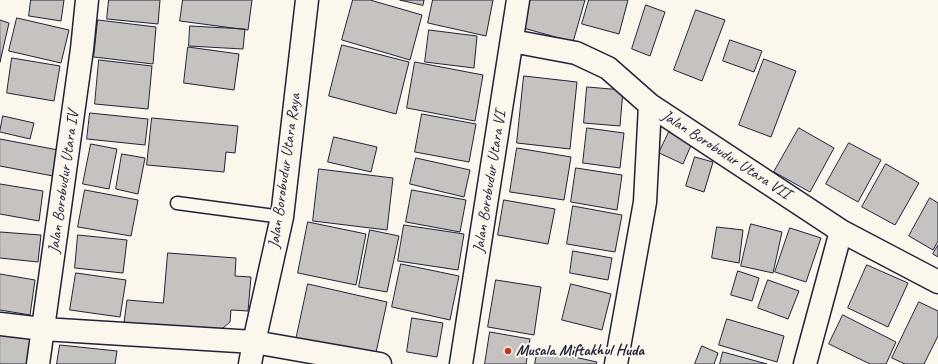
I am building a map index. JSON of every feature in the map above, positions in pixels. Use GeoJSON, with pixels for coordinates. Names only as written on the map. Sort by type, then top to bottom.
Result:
{"type":"FeatureCollection","features":[{"type":"Feature","properties":{"kind":"street","name":"Jalan Borobudur Utara IV"},"geometry":{"type":"LineString","coordinates":[[38,364],[82,49],[87,0]]}},
{"type":"Feature","properties":{"kind":"street","name":"Jalan Borobudur Utara Raya"},"geometry":{"type":"LineString","coordinates":[[250,364],[282,217],[308,0]]}},
{"type":"Feature","properties":{"kind":"street","name":"Jalan Borobudur Utara VI"},"geometry":{"type":"LineString","coordinates":[[461,364],[518,0]]}},
{"type":"Feature","properties":{"kind":"street","name":"Jalan Borobudur Utara VII"},"geometry":{"type":"LineString","coordinates":[[512,41],[576,53],[608,68],[650,105],[842,231],[938,282]]}},
{"type":"Feature","properties":{"kind":"street"},"geometry":{"type":"LineString","coordinates":[[616,364],[645,202],[650,105]]}},
{"type":"Feature","properties":{"kind":"street"},"geometry":{"type":"LineString","coordinates":[[805,364],[842,231]]}},
{"type":"Feature","properties":{"kind":"street"},"geometry":{"type":"LineString","coordinates":[[0,324],[43,329],[254,342],[380,364]]}},
{"type":"Feature","properties":{"kind":"lane"},"geometry":{"type":"LineString","coordinates":[[177,203],[282,217]]}},
{"type":"Feature","properties":{"kind":"building"},"geometry":{"type":"Polygon","coordinates":[[[31,0],[64,0],[61,21],[29,16],[31,0]]]}},
{"type":"Feature","properties":{"kind":"building"},"geometry":{"type":"Polygon","coordinates":[[[109,0],[160,0],[158,24],[107,19],[109,0]]]}},
{"type":"Feature","properties":{"kind":"building"},"geometry":{"type":"Polygon","coordinates":[[[183,0],[252,0],[248,30],[180,21],[183,0]]]}},
{"type":"Feature","properties":{"kind":"building"},"geometry":{"type":"Polygon","coordinates":[[[353,0],[370,0],[422,15],[410,60],[342,40],[353,0]]]}},
{"type":"Feature","properties":{"kind":"building"},"geometry":{"type":"Polygon","coordinates":[[[400,0],[424,0],[423,5],[400,0]]]}},
{"type":"Feature","properties":{"kind":"building"},"geometry":{"type":"Polygon","coordinates":[[[433,0],[493,0],[486,36],[428,23],[433,0]]]}},
{"type":"Feature","properties":{"kind":"building"},"geometry":{"type":"Polygon","coordinates":[[[527,0],[585,0],[573,42],[520,27],[527,0]]]}},
{"type":"Feature","properties":{"kind":"building"},"geometry":{"type":"Polygon","coordinates":[[[589,0],[628,0],[619,34],[582,24],[589,0]]]}},
{"type":"Feature","properties":{"kind":"building"},"geometry":{"type":"Polygon","coordinates":[[[646,5],[665,12],[650,56],[632,49],[646,5]]]}},
{"type":"Feature","properties":{"kind":"building"},"geometry":{"type":"Polygon","coordinates":[[[696,10],[725,20],[702,81],[674,70],[696,10]]]}},
{"type":"Feature","properties":{"kind":"building"},"geometry":{"type":"Polygon","coordinates":[[[17,18],[69,30],[61,63],[9,51],[17,18]]]}},
{"type":"Feature","properties":{"kind":"building"},"geometry":{"type":"Polygon","coordinates":[[[0,20],[9,23],[0,62],[0,20]]]}},
{"type":"Feature","properties":{"kind":"building"},"geometry":{"type":"Polygon","coordinates":[[[98,20],[156,27],[153,64],[94,57],[98,20]]]}},
{"type":"Feature","properties":{"kind":"building"},"geometry":{"type":"Polygon","coordinates":[[[190,26],[245,29],[243,49],[189,46],[190,26]]]}},
{"type":"Feature","properties":{"kind":"building"},"geometry":{"type":"Polygon","coordinates":[[[429,30],[477,36],[474,68],[425,62],[429,30]]]}},
{"type":"Feature","properties":{"kind":"building"},"geometry":{"type":"Polygon","coordinates":[[[730,40],[762,51],[754,72],[723,61],[730,40]]]}},
{"type":"Feature","properties":{"kind":"building"},"geometry":{"type":"Polygon","coordinates":[[[342,45],[409,62],[396,114],[329,96],[342,45]]]}},
{"type":"Feature","properties":{"kind":"building"},"geometry":{"type":"Polygon","coordinates":[[[188,47],[239,54],[234,90],[184,83],[188,47]]]}},
{"type":"Feature","properties":{"kind":"building"},"geometry":{"type":"Polygon","coordinates":[[[12,58],[60,66],[54,101],[7,93],[12,58]]]}},
{"type":"Feature","properties":{"kind":"building"},"geometry":{"type":"Polygon","coordinates":[[[764,59],[796,71],[771,137],[739,125],[764,59]]]}},
{"type":"Feature","properties":{"kind":"building"},"geometry":{"type":"Polygon","coordinates":[[[99,60],[152,66],[148,109],[95,104],[99,60]]]}},
{"type":"Feature","properties":{"kind":"building"},"geometry":{"type":"Polygon","coordinates":[[[415,62],[483,75],[475,121],[407,108],[415,62]]]}},
{"type":"Feature","properties":{"kind":"building"},"geometry":{"type":"Polygon","coordinates":[[[524,76],[577,82],[570,149],[517,143],[524,76]]]}},
{"type":"Feature","properties":{"kind":"building"},"geometry":{"type":"Polygon","coordinates":[[[587,87],[623,90],[620,126],[584,123],[587,87]]]}},
{"type":"Feature","properties":{"kind":"building"},"geometry":{"type":"Polygon","coordinates":[[[90,113],[148,119],[145,145],[87,139],[90,113]]]}},
{"type":"Feature","properties":{"kind":"building"},"geometry":{"type":"Polygon","coordinates":[[[422,114],[476,124],[469,162],[415,152],[422,114]]]}},
{"type":"Feature","properties":{"kind":"building"},"geometry":{"type":"Polygon","coordinates":[[[3,116],[34,123],[30,139],[0,132],[3,116]]]}},
{"type":"Feature","properties":{"kind":"building"},"geometry":{"type":"Polygon","coordinates":[[[152,118],[238,126],[235,153],[226,152],[224,172],[147,165],[152,118]]]}},
{"type":"Feature","properties":{"kind":"building"},"geometry":{"type":"Polygon","coordinates":[[[587,128],[624,133],[620,168],[583,163],[587,128]]]}},
{"type":"Feature","properties":{"kind":"building"},"geometry":{"type":"Polygon","coordinates":[[[799,128],[834,148],[810,192],[774,172],[799,128]]]}},
{"type":"Feature","properties":{"kind":"building"},"geometry":{"type":"Polygon","coordinates":[[[669,132],[692,143],[683,164],[659,153],[669,132]]]}},
{"type":"Feature","properties":{"kind":"building"},"geometry":{"type":"Polygon","coordinates":[[[334,137],[377,147],[371,172],[328,162],[334,137]]]}},
{"type":"Feature","properties":{"kind":"building"},"geometry":{"type":"Polygon","coordinates":[[[0,139],[58,150],[53,176],[0,166],[0,139]]]}},
{"type":"Feature","properties":{"kind":"building"},"geometry":{"type":"Polygon","coordinates":[[[849,143],[881,160],[858,202],[826,184],[849,143]]]}},
{"type":"Feature","properties":{"kind":"building"},"geometry":{"type":"Polygon","coordinates":[[[91,144],[117,149],[109,189],[83,184],[91,144]]]}},
{"type":"Feature","properties":{"kind":"building"},"geometry":{"type":"Polygon","coordinates":[[[517,148],[571,157],[564,200],[510,192],[517,148]]]}},
{"type":"Feature","properties":{"kind":"building"},"geometry":{"type":"Polygon","coordinates":[[[122,154],[145,158],[138,194],[116,189],[122,154]]]}},
{"type":"Feature","properties":{"kind":"building"},"geometry":{"type":"Polygon","coordinates":[[[695,157],[713,162],[704,192],[686,186],[695,157]]]}},
{"type":"Feature","properties":{"kind":"building"},"geometry":{"type":"Polygon","coordinates":[[[416,158],[470,170],[464,197],[410,184],[416,158]]]}},
{"type":"Feature","properties":{"kind":"building"},"geometry":{"type":"Polygon","coordinates":[[[886,164],[919,183],[895,225],[862,207],[886,164]]]}},
{"type":"Feature","properties":{"kind":"building"},"geometry":{"type":"Polygon","coordinates":[[[576,168],[622,175],[617,210],[571,202],[576,168]]]}},
{"type":"Feature","properties":{"kind":"building"},"geometry":{"type":"Polygon","coordinates":[[[319,169],[393,178],[387,230],[313,221],[319,169]]]}},
{"type":"Feature","properties":{"kind":"building"},"geometry":{"type":"Polygon","coordinates":[[[0,184],[43,191],[39,221],[0,214],[0,184]]]}},
{"type":"Feature","properties":{"kind":"building"},"geometry":{"type":"Polygon","coordinates":[[[85,190],[138,200],[131,236],[78,227],[85,190]]]}},
{"type":"Feature","properties":{"kind":"building"},"geometry":{"type":"Polygon","coordinates":[[[412,190],[466,200],[460,232],[406,222],[412,190]]]}},
{"type":"Feature","properties":{"kind":"building"},"geometry":{"type":"Polygon","coordinates":[[[930,198],[938,203],[938,241],[933,250],[909,236],[930,198]]]}},
{"type":"Feature","properties":{"kind":"building"},"geometry":{"type":"Polygon","coordinates":[[[504,200],[555,209],[548,244],[498,235],[504,200]]]}},
{"type":"Feature","properties":{"kind":"building"},"geometry":{"type":"Polygon","coordinates":[[[573,206],[622,215],[615,252],[567,244],[573,206]]]}},
{"type":"Feature","properties":{"kind":"building"},"geometry":{"type":"Polygon","coordinates":[[[308,222],[366,234],[356,285],[298,273],[308,222]]]}},
{"type":"Feature","properties":{"kind":"building"},"geometry":{"type":"Polygon","coordinates":[[[751,224],[782,232],[773,273],[741,266],[751,224]]]}},
{"type":"Feature","properties":{"kind":"building"},"geometry":{"type":"Polygon","coordinates":[[[404,225],[464,234],[458,270],[398,261],[404,225]]]}},
{"type":"Feature","properties":{"kind":"building"},"geometry":{"type":"Polygon","coordinates":[[[717,227],[743,230],[739,263],[712,258],[717,227]]]}},
{"type":"Feature","properties":{"kind":"building"},"geometry":{"type":"Polygon","coordinates":[[[790,228],[821,238],[806,282],[775,272],[790,228]]]}},
{"type":"Feature","properties":{"kind":"building"},"geometry":{"type":"Polygon","coordinates":[[[370,230],[399,236],[387,292],[359,287],[370,230]]]}},
{"type":"Feature","properties":{"kind":"building"},"geometry":{"type":"Polygon","coordinates":[[[0,232],[41,235],[38,262],[0,258],[0,232]]]}},
{"type":"Feature","properties":{"kind":"building"},"geometry":{"type":"Polygon","coordinates":[[[78,235],[127,240],[123,273],[75,268],[78,235]]]}},
{"type":"Feature","properties":{"kind":"building"},"geometry":{"type":"Polygon","coordinates":[[[938,245],[938,257],[933,254],[938,245]]]}},
{"type":"Feature","properties":{"kind":"building"},"geometry":{"type":"Polygon","coordinates":[[[573,251],[612,258],[608,280],[570,273],[573,251]]]}},
{"type":"Feature","properties":{"kind":"building"},"geometry":{"type":"Polygon","coordinates":[[[168,253],[236,258],[235,276],[251,277],[248,311],[231,310],[230,322],[223,328],[214,331],[124,323],[127,300],[163,303],[168,253]]]}},
{"type":"Feature","properties":{"kind":"building"},"geometry":{"type":"Polygon","coordinates":[[[401,264],[459,276],[450,320],[392,307],[401,264]]]}},
{"type":"Feature","properties":{"kind":"building"},"geometry":{"type":"Polygon","coordinates":[[[867,265],[908,283],[888,327],[848,308],[867,265]]]}},
{"type":"Feature","properties":{"kind":"building"},"geometry":{"type":"Polygon","coordinates":[[[738,271],[759,278],[752,301],[731,295],[738,271]]]}},
{"type":"Feature","properties":{"kind":"building"},"geometry":{"type":"Polygon","coordinates":[[[76,273],[126,280],[120,317],[70,310],[76,273]]]}},
{"type":"Feature","properties":{"kind":"building"},"geometry":{"type":"Polygon","coordinates":[[[0,274],[35,280],[30,315],[0,310],[0,274]]]}},
{"type":"Feature","properties":{"kind":"building"},"geometry":{"type":"Polygon","coordinates":[[[496,280],[541,287],[534,335],[488,327],[496,280]]]}},
{"type":"Feature","properties":{"kind":"building"},"geometry":{"type":"Polygon","coordinates":[[[768,280],[799,291],[788,319],[758,308],[768,280]]]}},
{"type":"Feature","properties":{"kind":"building"},"geometry":{"type":"Polygon","coordinates":[[[308,284],[387,302],[375,357],[296,340],[308,284]]]}},
{"type":"Feature","properties":{"kind":"building"},"geometry":{"type":"Polygon","coordinates":[[[571,284],[611,294],[602,330],[562,320],[571,284]]]}},
{"type":"Feature","properties":{"kind":"building"},"geometry":{"type":"Polygon","coordinates":[[[919,302],[938,311],[938,336],[924,364],[905,364],[892,358],[919,302]]]}},
{"type":"Feature","properties":{"kind":"building"},"geometry":{"type":"Polygon","coordinates":[[[843,315],[896,342],[886,364],[870,364],[829,344],[843,315]]]}},
{"type":"Feature","properties":{"kind":"building"},"geometry":{"type":"Polygon","coordinates":[[[412,318],[443,323],[437,357],[407,352],[412,318]]]}},
{"type":"Feature","properties":{"kind":"building"},"geometry":{"type":"Polygon","coordinates":[[[727,319],[784,336],[777,362],[719,345],[727,319]]]}},
{"type":"Feature","properties":{"kind":"building"},"geometry":{"type":"Polygon","coordinates":[[[0,331],[37,340],[32,364],[0,364],[0,331]]]}},
{"type":"Feature","properties":{"kind":"building","name":"Musala Miftakhul Huda"},"geometry":{"type":"Polygon","coordinates":[[[490,332],[530,339],[526,364],[485,364],[490,332]]]}},
{"type":"Feature","properties":{"kind":"building"},"geometry":{"type":"Polygon","coordinates":[[[60,345],[117,351],[115,364],[57,364],[60,345]]]}},
{"type":"Feature","properties":{"kind":"building"},"geometry":{"type":"Polygon","coordinates":[[[702,346],[718,353],[714,364],[695,364],[702,346]]]}},
{"type":"Feature","properties":{"kind":"building"},"geometry":{"type":"Polygon","coordinates":[[[538,349],[597,362],[596,364],[535,364],[538,349]]]}},
{"type":"Feature","properties":{"kind":"building"},"geometry":{"type":"Polygon","coordinates":[[[723,352],[767,364],[720,364],[723,352]]]}},
{"type":"Feature","properties":{"kind":"place","name":"Musala Miftakhul Huda"},"geometry":{"type":"Point","coordinates":[508,351]}}]}
